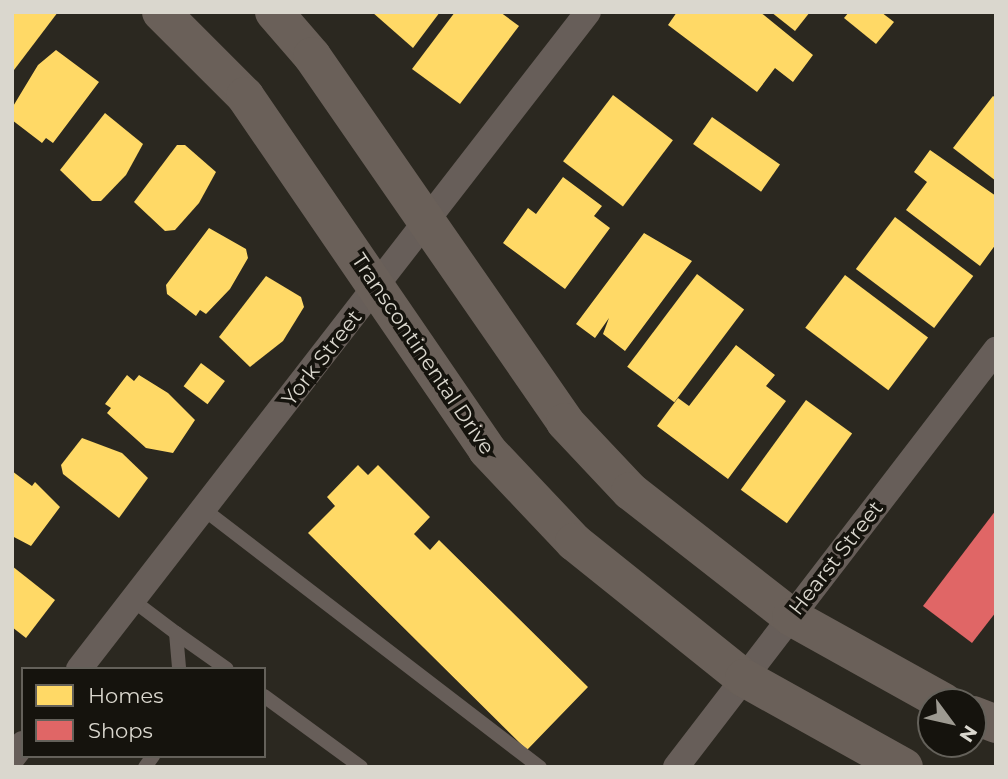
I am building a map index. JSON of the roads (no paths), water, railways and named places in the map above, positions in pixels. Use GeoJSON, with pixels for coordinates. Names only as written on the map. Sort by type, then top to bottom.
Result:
{"type":"FeatureCollection","features":[{"type":"Feature","properties":{"kind":"street","name":"Transcontinental Drive"},"geometry":{"type":"LineString","coordinates":[[161,12],[245,96],[487,450],[574,542],[744,678],[904,767]]}},
{"type":"Feature","properties":{"kind":"street"},"geometry":{"type":"LineString","coordinates":[[274,12],[312,56],[427,227],[565,422],[630,491],[790,617],[919,688]]}},
{"type":"Feature","properties":{"kind":"street","name":"York Street"},"geometry":{"type":"LineString","coordinates":[[81,667],[202,508],[427,227],[588,12]]}},
{"type":"Feature","properties":{"kind":"street","name":"Hearst Street"},"geometry":{"type":"LineString","coordinates":[[676,767],[996,350]]}},
{"type":"Feature","properties":{"kind":"lane"},"geometry":{"type":"LineString","coordinates":[[202,508],[540,767]]}},
{"type":"Feature","properties":{"kind":"lane"},"geometry":{"type":"LineString","coordinates":[[131,600],[224,667]]}},
{"type":"Feature","properties":{"kind":"lane"},"geometry":{"type":"LineString","coordinates":[[176,634],[178,667]]}},
{"type":"Feature","properties":{"kind":"lane"},"geometry":{"type":"LineString","coordinates":[[266,697],[360,767]]}}]}
